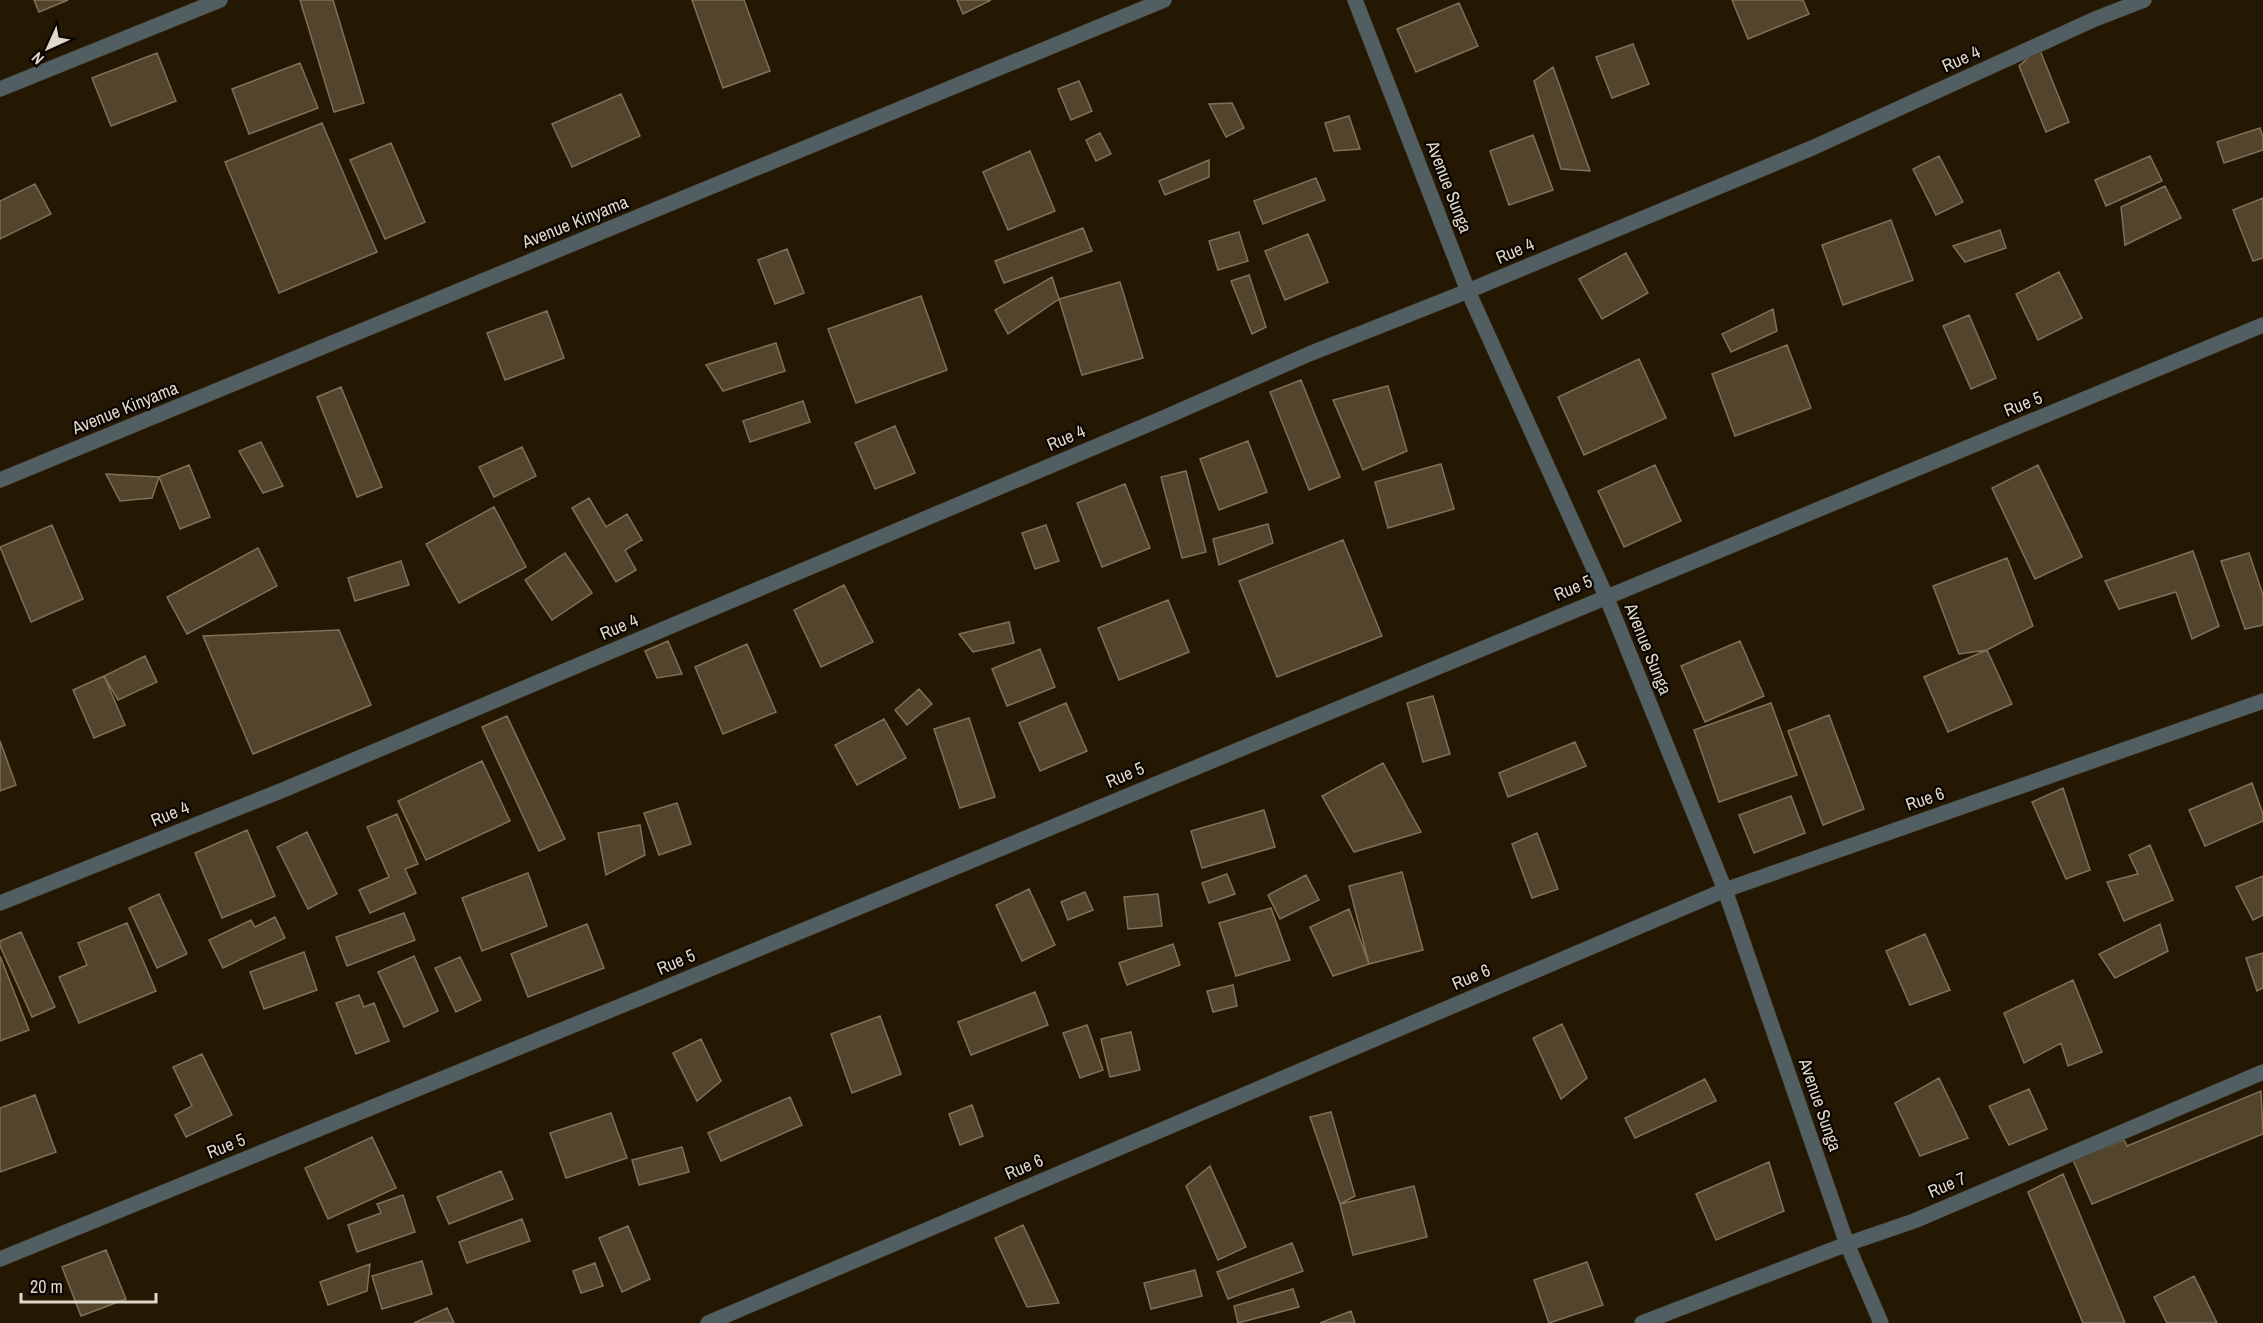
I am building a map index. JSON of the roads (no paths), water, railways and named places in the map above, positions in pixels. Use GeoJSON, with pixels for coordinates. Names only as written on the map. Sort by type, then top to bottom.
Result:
{"type":"FeatureCollection","features":[{"type":"Feature","properties":{"kind":"street"},"geometry":{"type":"LineString","coordinates":[[0,89],[220,0]]}},
{"type":"Feature","properties":{"kind":"street","name":"Avenue Kinyama"},"geometry":{"type":"LineString","coordinates":[[0,480],[1164,0]]}},
{"type":"Feature","properties":{"kind":"street","name":"Avenue Sunga"},"geometry":{"type":"LineString","coordinates":[[1355,0],[1468,291],[1606,596],[1725,890],[1847,1244],[1881,1323]]}},
{"type":"Feature","properties":{"kind":"street","name":"Rue 4"},"geometry":{"type":"LineString","coordinates":[[0,903],[284,790],[1161,419],[1309,354],[1468,291],[1812,148],[2095,19],[2144,0]]}},
{"type":"Feature","properties":{"kind":"street","name":"Rue 5"},"geometry":{"type":"LineString","coordinates":[[0,1259],[448,1078],[2263,325]]}},
{"type":"Feature","properties":{"kind":"street","name":"Rue 6"},"geometry":{"type":"LineString","coordinates":[[708,1323],[1725,890],[2263,701]]}},
{"type":"Feature","properties":{"kind":"street","name":"Rue 7"},"geometry":{"type":"LineString","coordinates":[[1642,1323],[1847,1244],[1914,1221],[2263,1072]]}}]}
